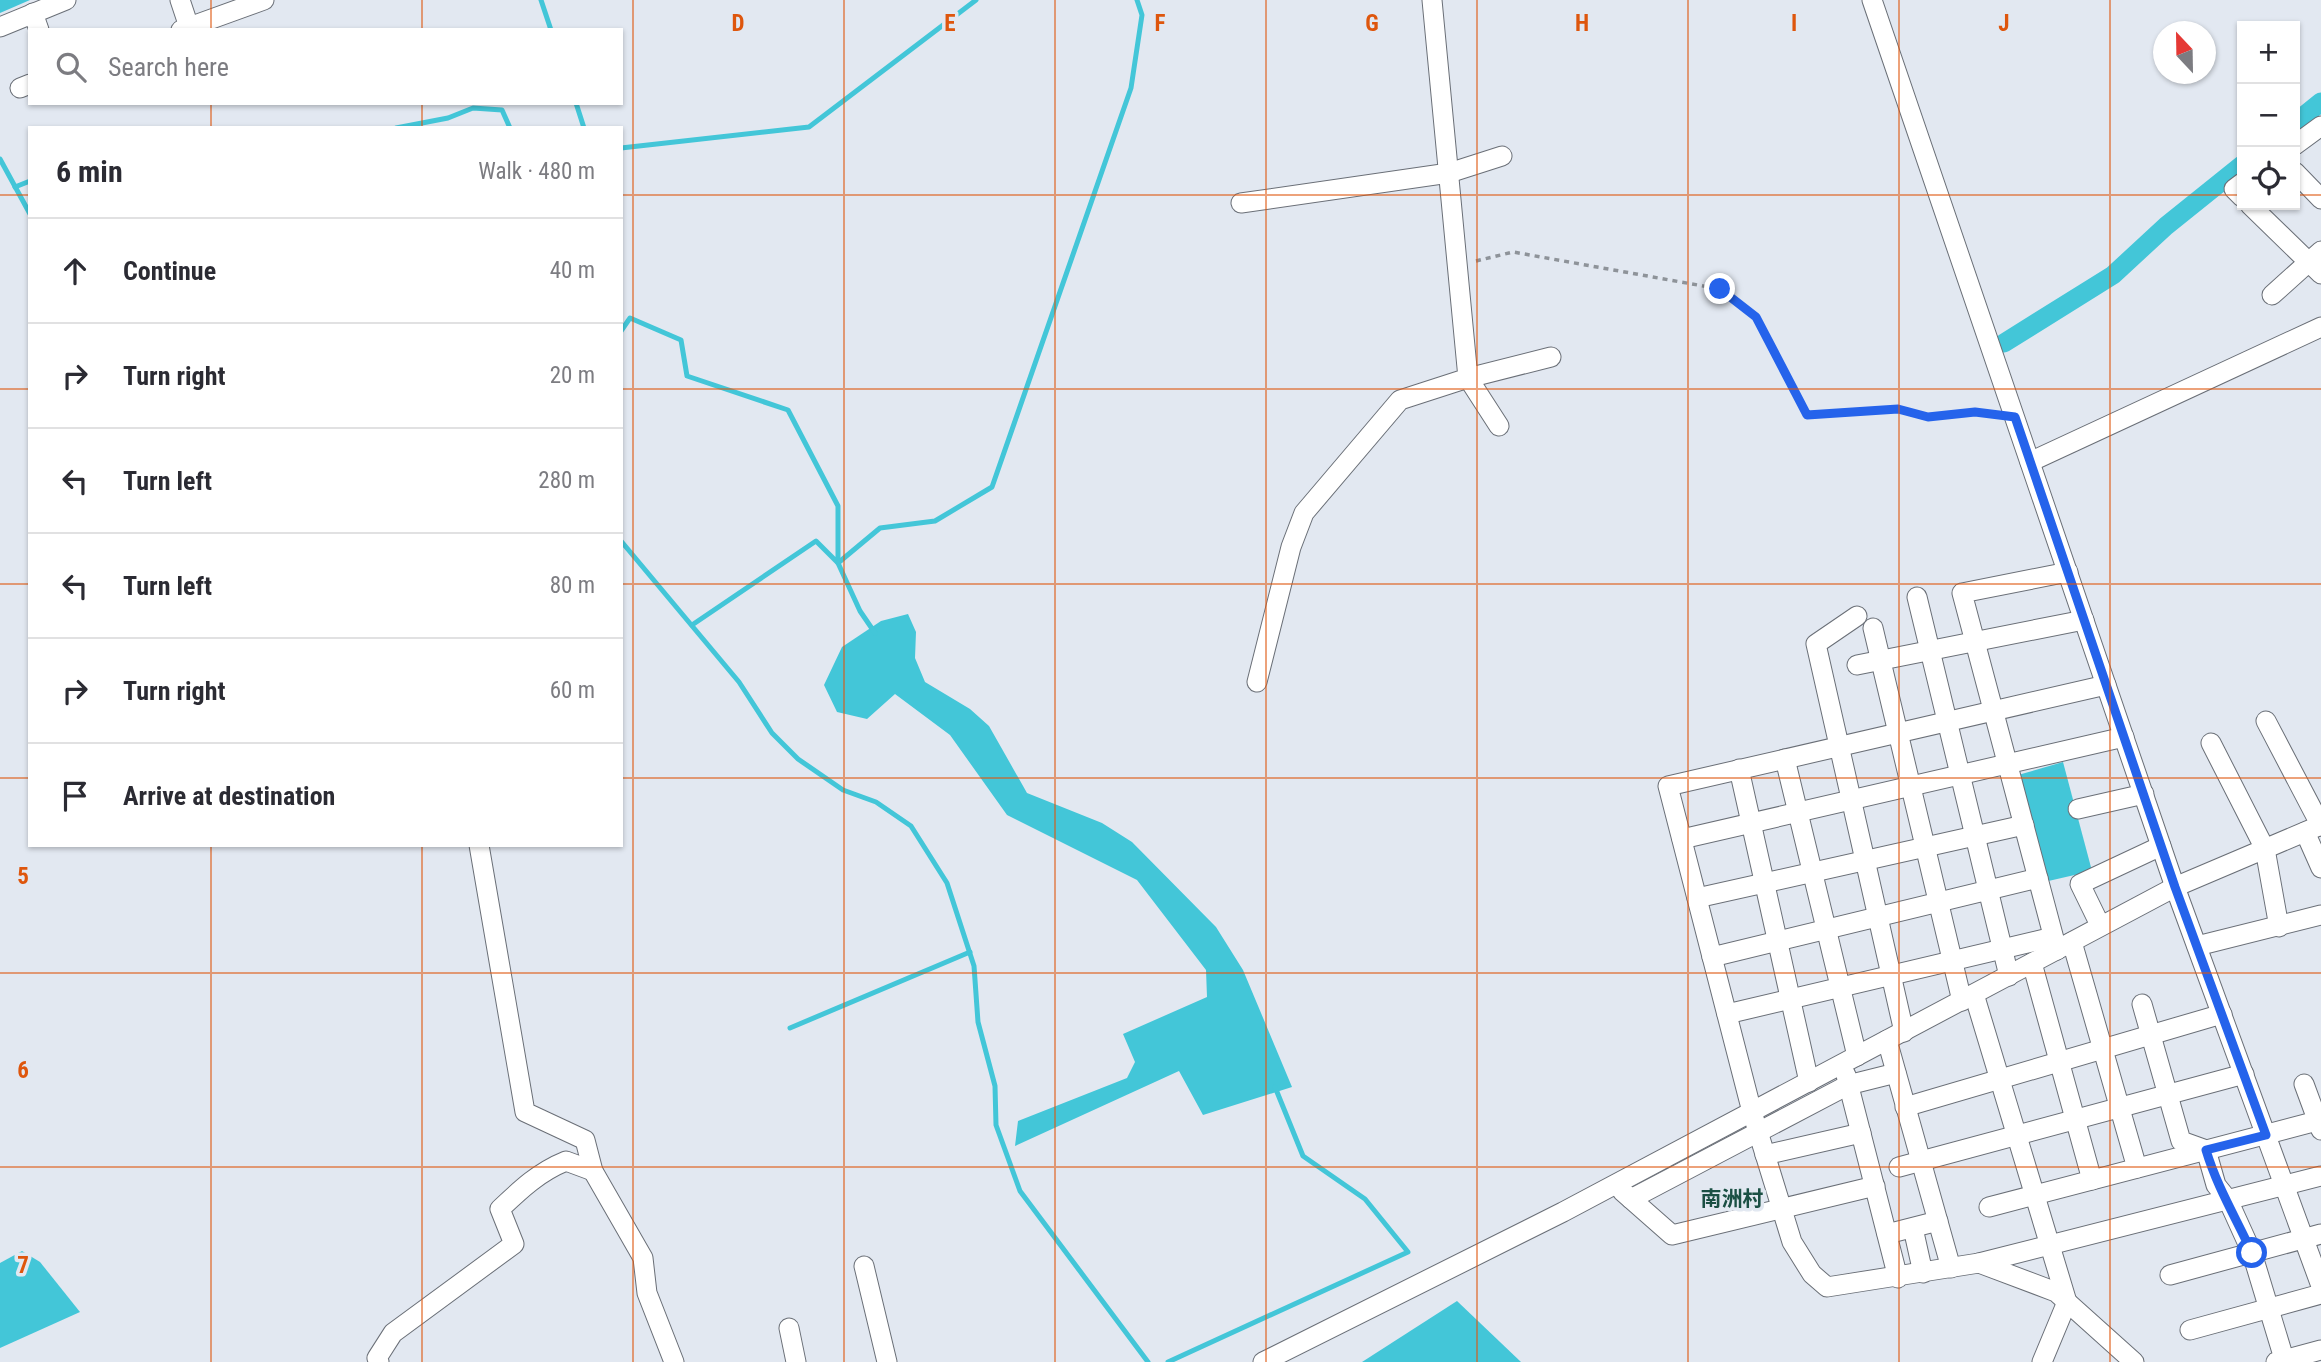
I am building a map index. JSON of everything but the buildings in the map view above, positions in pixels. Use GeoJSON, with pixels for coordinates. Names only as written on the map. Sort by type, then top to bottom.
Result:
{"type":"FeatureCollection","features":[{"type":"Feature","properties":{"kind":"street"},"geometry":{"type":"LineString","coordinates":[[0,27],[36,21],[66,0]]}},
{"type":"Feature","properties":{"kind":"street"},"geometry":{"type":"LineString","coordinates":[[180,0],[185,28],[254,2]]}},
{"type":"Feature","properties":{"kind":"street"},"geometry":{"type":"LineString","coordinates":[[1432,0],[1468,378],[1499,426]]}},
{"type":"Feature","properties":{"kind":"street"},"geometry":{"type":"LineString","coordinates":[[1872,0],[2175,887],[2284,1186],[2312,1236],[2321,1286]]}},
{"type":"Feature","properties":{"kind":"street"},"geometry":{"type":"LineString","coordinates":[[2300,142],[2321,127]]}},
{"type":"Feature","properties":{"kind":"street"},"geometry":{"type":"LineString","coordinates":[[1241,203],[1449,173],[1502,156]]}},
{"type":"Feature","properties":{"kind":"street"},"geometry":{"type":"LineString","coordinates":[[2300,177],[2321,199]]}},
{"type":"Feature","properties":{"kind":"street"},"geometry":{"type":"LineString","coordinates":[[2256,210],[2317,262],[2272,295]]}},
{"type":"Feature","properties":{"kind":"street"},"geometry":{"type":"LineString","coordinates":[[2030,462],[2321,327]]}},
{"type":"Feature","properties":{"kind":"street"},"geometry":{"type":"LineString","coordinates":[[1256,682],[1291,547],[1304,513],[1400,400],[1468,378],[1551,357]]}},
{"type":"Feature","properties":{"kind":"street"},"geometry":{"type":"LineString","coordinates":[[2068,572],[1962,593],[2038,878],[2102,1049],[2137,1168]]}},
{"type":"Feature","properties":{"kind":"street"},"geometry":{"type":"LineString","coordinates":[[1917,597],[2009,976]]}},
{"type":"Feature","properties":{"kind":"street"},"geometry":{"type":"LineString","coordinates":[[1857,615],[1816,644],[1891,975],[1896,1073],[1951,1268]]}},
{"type":"Feature","properties":{"kind":"street"},"geometry":{"type":"LineString","coordinates":[[1857,666],[2084,620]]}},
{"type":"Feature","properties":{"kind":"street"},"geometry":{"type":"LineString","coordinates":[[1873,628],[1952,961],[1999,1079],[2067,1303],[2042,1362]]}},
{"type":"Feature","properties":{"kind":"street"},"geometry":{"type":"LineString","coordinates":[[2106,685],[1668,786],[1752,1112],[1792,1242],[1812,1274],[1827,1287],[1898,1278],[1979,1263],[2321,1176]]}},
{"type":"Feature","properties":{"kind":"street"},"geometry":{"type":"LineString","coordinates":[[2266,721],[2315,828],[2321,868]]}},
{"type":"Feature","properties":{"kind":"street"},"geometry":{"type":"LineString","coordinates":[[1682,839],[2124,737]]}},
{"type":"Feature","properties":{"kind":"street"},"geometry":{"type":"LineString","coordinates":[[2211,743],[2264,849],[2279,927]]}},
{"type":"Feature","properties":{"kind":"street"},"geometry":{"type":"LineString","coordinates":[[1785,759],[1841,987],[1850,1060],[1848,1085],[1898,1278]]}},
{"type":"Feature","properties":{"kind":"street"},"geometry":{"type":"LineString","coordinates":[[1740,769],[1809,1082]]}},
{"type":"Feature","properties":{"kind":"street"},"geometry":{"type":"LineString","coordinates":[[2078,808],[2144,794]]}},
{"type":"Feature","properties":{"kind":"street"},"geometry":{"type":"LineString","coordinates":[[1697,898],[2024,825]]}},
{"type":"Feature","properties":{"kind":"street"},"geometry":{"type":"LineString","coordinates":[[1264,1362],[1615,1185],[2009,976],[2061,943],[2175,887],[2315,828]]}},
{"type":"Feature","properties":{"kind":"street"},"geometry":{"type":"LineString","coordinates":[[2100,925],[2080,884],[2161,846]]}},
{"type":"Feature","properties":{"kind":"street"},"geometry":{"type":"LineString","coordinates":[[479,847],[525,1112],[585,1140],[593,1171],[643,1258],[647,1293],[674,1362]]}},
{"type":"Feature","properties":{"kind":"street"},"geometry":{"type":"LineString","coordinates":[[1712,957],[2038,878]]}},
{"type":"Feature","properties":{"kind":"street"},"geometry":{"type":"LineString","coordinates":[[2197,946],[2321,915]]}},
{"type":"Feature","properties":{"kind":"street"},"geometry":{"type":"LineString","coordinates":[[1727,1014],[2002,949],[2061,943]]}},
{"type":"Feature","properties":{"kind":"street"},"geometry":{"type":"LineString","coordinates":[[2032,963],[2092,1180]]}},
{"type":"Feature","properties":{"kind":"street"},"geometry":{"type":"LineString","coordinates":[[2142,1004],[2181,1141],[2206,1150]]}},
{"type":"Feature","properties":{"kind":"street"},"geometry":{"type":"LineString","coordinates":[[1905,1107],[2222,1014]]}},
{"type":"Feature","properties":{"kind":"street"},"geometry":{"type":"LineString","coordinates":[[1631,1199],[1848,1085],[1896,1073]]}},
{"type":"Feature","properties":{"kind":"street"},"geometry":{"type":"LineString","coordinates":[[1899,1167],[2244,1074]]}},
{"type":"Feature","properties":{"kind":"street"},"geometry":{"type":"LineString","coordinates":[[1989,1207],[2206,1150],[2320,1124],[2304,1084]]}},
{"type":"Feature","properties":{"kind":"street"},"geometry":{"type":"LineString","coordinates":[[1765,1155],[1861,1133]]}},
{"type":"Feature","properties":{"kind":"street"},"geometry":{"type":"LineString","coordinates":[[2206,1150],[2216,1185],[2228,1200],[2252,1253],[2282,1361],[2321,1350]]}},
{"type":"Feature","properties":{"kind":"street"},"geometry":{"type":"LineString","coordinates":[[379,1362],[377,1358],[393,1333],[514,1244],[500,1209],[523,1188],[543,1171],[566,1161],[593,1171]]}},
{"type":"Feature","properties":{"kind":"street"},"geometry":{"type":"LineString","coordinates":[[1615,1185],[1672,1235],[1875,1186]]}},
{"type":"Feature","properties":{"kind":"street"},"geometry":{"type":"LineString","coordinates":[[1887,1234],[1938,1221]]}},
{"type":"Feature","properties":{"kind":"street"},"geometry":{"type":"LineString","coordinates":[[1913,1228],[1923,1273]]}},
{"type":"Feature","properties":{"kind":"street"},"geometry":{"type":"LineString","coordinates":[[2170,1275],[2312,1236]]}},
{"type":"Feature","properties":{"kind":"street"},"geometry":{"type":"LineString","coordinates":[[1979,1263],[2056,1293],[2134,1362]]}},
{"type":"Feature","properties":{"kind":"street"},"geometry":{"type":"LineString","coordinates":[[864,1266],[887,1362]]}},
{"type":"Feature","properties":{"kind":"street"},"geometry":{"type":"LineString","coordinates":[[2190,1330],[2321,1294]]}},
{"type":"Feature","properties":{"kind":"street"},"geometry":{"type":"LineString","coordinates":[[789,1328],[796,1362]]}},
{"type":"Feature","properties":{"kind":"path"},"geometry":{"type":"LineString","coordinates":[[1458,265],[1513,253],[1720,289],[1756,317],[1807,415],[1898,409],[1928,417],[1975,412],[2015,417]]}},
{"type":"Feature","properties":{"kind":"water"},"geometry":{"type":"Polygon","coordinates":[[[0,0],[30,0],[0,13],[0,0]]]}},
{"type":"Feature","properties":{"kind":"water"},"geometry":{"type":"Polygon","coordinates":[[[908,614],[916,632],[915,658],[925,682],[970,709],[989,726],[1027,793],[1102,823],[1132,842],[1216,927],[1243,970],[1292,1087],[1203,1115],[1179,1071],[1015,1146],[1018,1121],[1127,1078],[1135,1062],[1123,1034],[1207,997],[1206,970],[1137,880],[1007,815],[950,735],[895,694],[867,719],[837,712],[824,685],[842,647],[881,621],[908,614]]]}},
{"type":"Feature","properties":{"kind":"water"},"geometry":{"type":"Polygon","coordinates":[[[2063,762],[2092,871],[2044,882],[2018,775],[2063,762]]]}},
{"type":"Feature","properties":{"kind":"water"},"geometry":{"type":"Polygon","coordinates":[[[22,1251],[40,1262],[80,1312],[0,1348],[0,1263],[22,1251]]]}},
{"type":"Feature","properties":{"kind":"water"},"geometry":{"type":"Polygon","coordinates":[[[1457,1301],[1521,1362],[1362,1362],[1457,1301]]]}},
{"type":"Feature","properties":{"kind":"waterway"},"geometry":{"type":"LineString","coordinates":[[541,0],[550,28]]}},
{"type":"Feature","properties":{"kind":"waterway"},"geometry":{"type":"LineString","coordinates":[[623,148],[809,127],[976,0]]}},
{"type":"Feature","properties":{"kind":"waterway"},"geometry":{"type":"LineString","coordinates":[[875,633],[860,611],[838,563],[880,528],[935,521],[992,487],[1131,88],[1142,15],[1137,0]]}},
{"type":"Feature","properties":{"kind":"waterway"},"geometry":{"type":"LineString","coordinates":[[2300,119],[2321,102]]}},
{"type":"Feature","properties":{"kind":"waterway"},"geometry":{"type":"LineString","coordinates":[[577,105],[583,126]]}},
{"type":"Feature","properties":{"kind":"waterway"},"geometry":{"type":"LineString","coordinates":[[406,126],[448,118],[473,108],[502,110],[509,126]]}},
{"type":"Feature","properties":{"kind":"waterway"},"geometry":{"type":"LineString","coordinates":[[0,159],[28,210]]}},
{"type":"Feature","properties":{"kind":"waterway"},"geometry":{"type":"LineString","coordinates":[[2004,343],[2113,275],[2166,226],[2237,169]]}},
{"type":"Feature","properties":{"kind":"waterway"},"geometry":{"type":"LineString","coordinates":[[15,187],[28,182]]}},
{"type":"Feature","properties":{"kind":"waterway"},"geometry":{"type":"LineString","coordinates":[[623,328],[630,318],[681,340],[687,376],[788,410],[838,506],[838,563],[816,541],[692,625]]}},
{"type":"Feature","properties":{"kind":"waterway"},"geometry":{"type":"LineString","coordinates":[[623,543],[739,682],[772,733],[798,759],[843,790],[876,802],[911,826],[947,883],[974,966],[978,1022],[995,1086],[996,1125],[1020,1191],[1148,1362]]}},
{"type":"Feature","properties":{"kind":"waterway"},"geometry":{"type":"LineString","coordinates":[[790,1028],[970,952]]}},
{"type":"Feature","properties":{"kind":"waterway"},"geometry":{"type":"LineString","coordinates":[[1168,1362],[1408,1252],[1365,1199],[1303,1156],[1275,1087]]}},
{"type":"Feature","properties":{"kind":"district","name":"南洲村"},"geometry":{"type":"Point","coordinates":[1732,1199]}},
{"type":"Feature","properties":{"kind":"route"},"geometry":{"type":"LineString","coordinates":[[1720,289],[1756,317],[1807,415],[1898,409],[1928,417],[1975,412],[2015,417],[2175,887],[2266,1135],[2206,1150],[2216,1185],[2228,1200],[2252,1253]]}}]}
